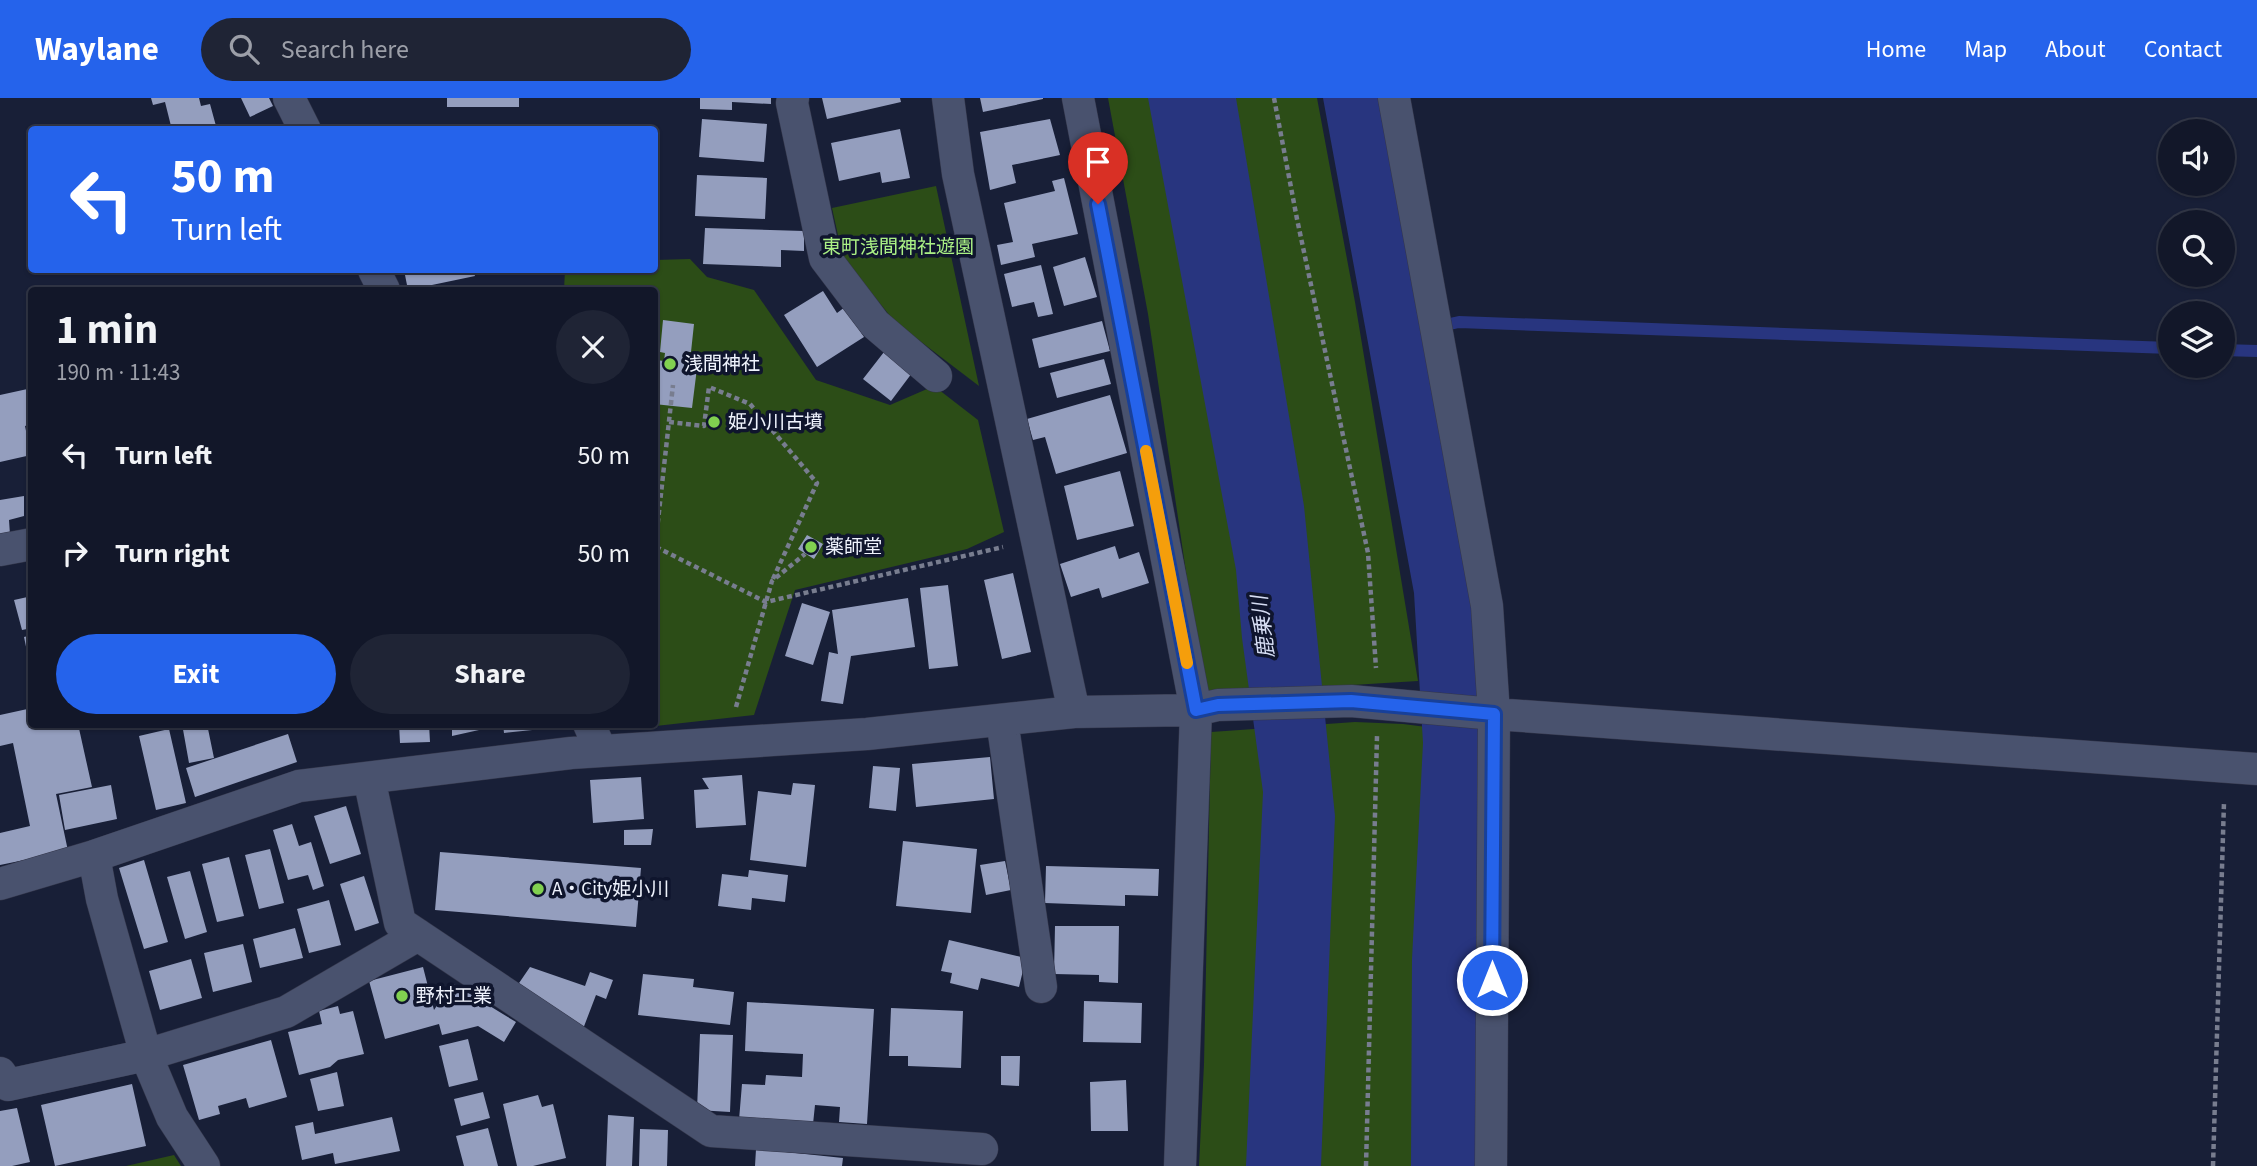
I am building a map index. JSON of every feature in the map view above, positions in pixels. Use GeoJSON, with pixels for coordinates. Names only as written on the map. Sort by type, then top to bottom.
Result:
{"type":"FeatureCollection","features":[{"type":"Feature","properties":{"kind":"street"},"geometry":{"type":"LineString","coordinates":[[289,98],[303,126]]}},
{"type":"Feature","properties":{"kind":"street"},"geometry":{"type":"LineString","coordinates":[[793,98],[825,258],[875,324],[936,376]]}},
{"type":"Feature","properties":{"kind":"street"},"geometry":{"type":"LineString","coordinates":[[947,98],[958,174],[1074,712]]}},
{"type":"Feature","properties":{"kind":"street"},"geometry":{"type":"LineString","coordinates":[[1077,98],[1207,708],[1180,1166]]}},
{"type":"Feature","properties":{"kind":"street"},"geometry":{"type":"LineString","coordinates":[[1394,98],[1487,606],[1494,714],[1490,1166]]}},
{"type":"Feature","properties":{"kind":"street"},"geometry":{"type":"LineString","coordinates":[[0,550],[28,545]]}},
{"type":"Feature","properties":{"kind":"street"},"geometry":{"type":"LineString","coordinates":[[0,884],[94,856],[299,786],[571,752],[595,738],[725,744],[867,734],[1074,712],[1364,702],[1494,714],[2257,769]]}},
{"type":"Feature","properties":{"kind":"street"},"geometry":{"type":"LineString","coordinates":[[1002,720],[1041,987]]}},
{"type":"Feature","properties":{"kind":"street"},"geometry":{"type":"LineString","coordinates":[[369,778],[400,923],[711,1130],[858,1153],[982,1149]]}},
{"type":"Feature","properties":{"kind":"street"},"geometry":{"type":"LineString","coordinates":[[94,856],[102,899],[146,1055],[172,1116],[204,1166]]}},
{"type":"Feature","properties":{"kind":"street"},"geometry":{"type":"LineString","coordinates":[[0,1073],[8,1085],[146,1055],[286,1012],[418,935]]}},
{"type":"Feature","properties":{"kind":"path"},"geometry":{"type":"LineString","coordinates":[[1274,98],[1368,553],[1364,702],[1366,1166]]}},
{"type":"Feature","properties":{"kind":"path"},"geometry":{"type":"LineString","coordinates":[[658,529],[673,385]]}},
{"type":"Feature","properties":{"kind":"path"},"geometry":{"type":"LineString","coordinates":[[670,422],[704,426],[709,387],[750,404],[817,483],[772,581],[725,744]]}},
{"type":"Feature","properties":{"kind":"path"},"geometry":{"type":"LineString","coordinates":[[658,548],[766,602],[1038,538]]}},
{"type":"Feature","properties":{"kind":"path"},"geometry":{"type":"LineString","coordinates":[[772,581],[805,554]]}},
{"type":"Feature","properties":{"kind":"path"},"geometry":{"type":"LineString","coordinates":[[2213,1166],[2225,766]]}},
{"type":"Feature","properties":{"kind":"green space"},"geometry":{"type":"Polygon","coordinates":[[[1108,98],[1317,98],[1355,302],[1418,681],[1204,694],[1148,314],[1108,98]]]}},
{"type":"Feature","properties":{"kind":"green space","name":"東町浅間神社遊園"},"geometry":{"type":"Polygon","coordinates":[[[936,186],[979,386],[895,322],[843,258],[832,208],[936,186]]]}},
{"type":"Feature","properties":{"kind":"green space"},"geometry":{"type":"Polygon","coordinates":[[[690,259],[707,277],[754,290],[816,380],[890,405],[934,386],[978,420],[1004,532],[967,549],[795,590],[754,715],[658,726],[658,287],[564,287],[565,273],[658,273],[658,260],[690,259]]]}},
{"type":"Feature","properties":{"kind":"green space"},"geometry":{"type":"Polygon","coordinates":[[[1355,722],[1403,724],[1473,733],[1468,1166],[1199,1166],[1204,1064],[1211,732],[1355,722]]]}},
{"type":"Feature","properties":{"kind":"green space"},"geometry":{"type":"Polygon","coordinates":[[[174,1155],[181,1166],[126,1166],[174,1155]]]}},
{"type":"Feature","properties":{"kind":"water","name":"鹿乗川"},"geometry":{"type":"Polygon","coordinates":[[[1148,98],[1236,98],[1304,506],[1335,816],[1321,1166],[1246,1166],[1263,792],[1242,638],[1236,570],[1148,98]]]}},
{"type":"Feature","properties":{"kind":"water"},"geometry":{"type":"Polygon","coordinates":[[[1323,98],[1383,98],[1482,604],[1479,1166],[1411,1166],[1412,959],[1423,743],[1414,593],[1323,98]]]}},
{"type":"Feature","properties":{"kind":"building"},"geometry":{"type":"Polygon","coordinates":[[[151,98],[199,98],[201,106],[210,104],[216,126],[171,126],[165,102],[153,105],[151,98]]]}},
{"type":"Feature","properties":{"kind":"building"},"geometry":{"type":"Polygon","coordinates":[[[241,98],[269,98],[273,106],[250,117],[241,98]]]}},
{"type":"Feature","properties":{"kind":"building"},"geometry":{"type":"Polygon","coordinates":[[[447,98],[519,98],[519,107],[447,107],[447,98]]]}},
{"type":"Feature","properties":{"kind":"building"},"geometry":{"type":"Polygon","coordinates":[[[700,98],[771,98],[771,104],[732,102],[732,110],[700,109],[700,98]]]}},
{"type":"Feature","properties":{"kind":"building"},"geometry":{"type":"Polygon","coordinates":[[[822,98],[900,98],[901,102],[827,119],[822,98]]]}},
{"type":"Feature","properties":{"kind":"building"},"geometry":{"type":"Polygon","coordinates":[[[980,98],[1043,98],[1043,99],[983,112],[980,98]]]}},
{"type":"Feature","properties":{"kind":"building"},"geometry":{"type":"Polygon","coordinates":[[[702,119],[767,124],[764,162],[699,157],[702,119]]]}},
{"type":"Feature","properties":{"kind":"building"},"geometry":{"type":"Polygon","coordinates":[[[1050,119],[1060,155],[1012,165],[1016,183],[990,190],[980,132],[1050,119]]]}},
{"type":"Feature","properties":{"kind":"building"},"geometry":{"type":"Polygon","coordinates":[[[900,129],[910,178],[882,183],[880,172],[839,181],[831,143],[900,129]]]}},
{"type":"Feature","properties":{"kind":"building"},"geometry":{"type":"Polygon","coordinates":[[[697,175],[767,178],[765,219],[695,216],[697,175]]]}},
{"type":"Feature","properties":{"kind":"building"},"geometry":{"type":"Polygon","coordinates":[[[1064,178],[1078,234],[1032,244],[1035,257],[1001,265],[997,245],[1013,242],[1004,203],[1055,191],[1052,181],[1064,178]]]}},
{"type":"Feature","properties":{"kind":"building"},"geometry":{"type":"Polygon","coordinates":[[[705,228],[804,231],[804,251],[781,250],[781,267],[703,264],[705,228]]]}},
{"type":"Feature","properties":{"kind":"building"},"geometry":{"type":"Polygon","coordinates":[[[1085,257],[1097,297],[1064,306],[1053,267],[1085,257]]]}},
{"type":"Feature","properties":{"kind":"building"},"geometry":{"type":"Polygon","coordinates":[[[1041,265],[1053,314],[1038,317],[1034,302],[1012,307],[1004,274],[1041,265]]]}},
{"type":"Feature","properties":{"kind":"building"},"geometry":{"type":"Polygon","coordinates":[[[405,273],[474,273],[475,276],[422,287],[407,287],[405,273]]]}},
{"type":"Feature","properties":{"kind":"building"},"geometry":{"type":"Polygon","coordinates":[[[823,291],[837,313],[845,307],[864,337],[817,367],[784,315],[823,291]]]}},
{"type":"Feature","properties":{"kind":"building","name":"浅間神社"},"geometry":{"type":"Polygon","coordinates":[[[663,320],[694,324],[691,352],[686,352],[684,366],[697,368],[692,408],[658,404],[658,360],[664,361],[665,353],[660,352],[663,320]]]}},
{"type":"Feature","properties":{"kind":"building"},"geometry":{"type":"Polygon","coordinates":[[[1102,321],[1110,351],[1039,368],[1032,339],[1102,321]]]}},
{"type":"Feature","properties":{"kind":"building"},"geometry":{"type":"Polygon","coordinates":[[[884,352],[912,373],[891,401],[863,379],[884,352]]]}},
{"type":"Feature","properties":{"kind":"building"},"geometry":{"type":"Polygon","coordinates":[[[1104,359],[1111,384],[1057,398],[1050,373],[1104,359]]]}},
{"type":"Feature","properties":{"kind":"building"},"geometry":{"type":"Polygon","coordinates":[[[28,389],[28,425],[25,426],[28,456],[0,462],[0,395],[28,389]]]}},
{"type":"Feature","properties":{"kind":"building"},"geometry":{"type":"Polygon","coordinates":[[[1110,395],[1127,453],[1056,474],[1045,437],[1033,440],[1027,419],[1110,395]]]}},
{"type":"Feature","properties":{"kind":"building"},"geometry":{"type":"Polygon","coordinates":[[[1120,471],[1134,526],[1077,540],[1064,486],[1120,471]]]}},
{"type":"Feature","properties":{"kind":"building"},"geometry":{"type":"Polygon","coordinates":[[[24,496],[24,516],[9,520],[10,535],[0,537],[0,500],[24,496]]]}},
{"type":"Feature","properties":{"kind":"building","name":"薬師堂"},"geometry":{"type":"Polygon","coordinates":[[[807,535],[823,544],[814,559],[798,549],[807,535]]]}},
{"type":"Feature","properties":{"kind":"building"},"geometry":{"type":"Polygon","coordinates":[[[1115,546],[1119,559],[1139,552],[1149,583],[1102,598],[1099,588],[1071,597],[1060,564],[1115,546]]]}},
{"type":"Feature","properties":{"kind":"building"},"geometry":{"type":"Polygon","coordinates":[[[1013,573],[1031,652],[1002,659],[984,580],[1013,573]]]}},
{"type":"Feature","properties":{"kind":"building"},"geometry":{"type":"Polygon","coordinates":[[[948,585],[958,666],[929,669],[920,588],[948,585]]]}},
{"type":"Feature","properties":{"kind":"building"},"geometry":{"type":"Polygon","coordinates":[[[28,597],[28,629],[22,630],[14,600],[28,597]]]}},
{"type":"Feature","properties":{"kind":"building"},"geometry":{"type":"Polygon","coordinates":[[[908,598],[915,647],[851,656],[843,704],[821,701],[829,652],[838,654],[832,610],[908,598]]]}},
{"type":"Feature","properties":{"kind":"building"},"geometry":{"type":"Polygon","coordinates":[[[802,603],[830,612],[813,665],[785,656],[802,603]]]}},
{"type":"Feature","properties":{"kind":"building"},"geometry":{"type":"Polygon","coordinates":[[[28,636],[28,656],[24,637],[28,636]]]}},
{"type":"Feature","properties":{"kind":"building"},"geometry":{"type":"Polygon","coordinates":[[[28,709],[28,728],[79,728],[92,787],[56,794],[68,851],[0,865],[0,833],[30,826],[13,743],[0,746],[0,715],[28,709]]]}},
{"type":"Feature","properties":{"kind":"building"},"geometry":{"type":"Polygon","coordinates":[[[183,728],[208,728],[214,758],[189,763],[183,728]]]}},
{"type":"Feature","properties":{"kind":"building"},"geometry":{"type":"Polygon","coordinates":[[[399,728],[429,728],[430,742],[400,743],[399,728]]]}},
{"type":"Feature","properties":{"kind":"building"},"geometry":{"type":"Polygon","coordinates":[[[452,728],[488,728],[452,736],[452,728]]]}},
{"type":"Feature","properties":{"kind":"building"},"geometry":{"type":"Polygon","coordinates":[[[503,728],[542,729],[504,733],[503,728]]]}},
{"type":"Feature","properties":{"kind":"building"},"geometry":{"type":"Polygon","coordinates":[[[169,729],[186,803],[156,810],[139,736],[169,729]]]}},
{"type":"Feature","properties":{"kind":"building"},"geometry":{"type":"Polygon","coordinates":[[[288,734],[297,762],[195,797],[186,768],[288,734]]]}},
{"type":"Feature","properties":{"kind":"building"},"geometry":{"type":"Polygon","coordinates":[[[990,757],[994,799],[916,807],[912,764],[990,757]]]}},
{"type":"Feature","properties":{"kind":"building"},"geometry":{"type":"Polygon","coordinates":[[[873,766],[900,768],[896,811],[869,808],[873,766]]]}},
{"type":"Feature","properties":{"kind":"building"},"geometry":{"type":"Polygon","coordinates":[[[742,775],[746,825],[696,828],[694,790],[709,789],[702,778],[742,775]]]}},
{"type":"Feature","properties":{"kind":"building"},"geometry":{"type":"Polygon","coordinates":[[[641,777],[644,819],[593,823],[590,780],[641,777]]]}},
{"type":"Feature","properties":{"kind":"building"},"geometry":{"type":"Polygon","coordinates":[[[793,783],[815,785],[806,867],[750,860],[758,791],[791,795],[793,783]]]}},
{"type":"Feature","properties":{"kind":"building"},"geometry":{"type":"Polygon","coordinates":[[[111,785],[117,819],[65,830],[59,795],[111,785]]]}},
{"type":"Feature","properties":{"kind":"building"},"geometry":{"type":"Polygon","coordinates":[[[346,806],[361,854],[330,864],[314,816],[346,806]]]}},
{"type":"Feature","properties":{"kind":"building"},"geometry":{"type":"Polygon","coordinates":[[[292,824],[299,846],[311,842],[324,886],[313,890],[308,875],[288,880],[273,830],[292,824]]]}},
{"type":"Feature","properties":{"kind":"building"},"geometry":{"type":"Polygon","coordinates":[[[653,829],[651,845],[624,845],[624,830],[653,829]]]}},
{"type":"Feature","properties":{"kind":"building"},"geometry":{"type":"Polygon","coordinates":[[[903,841],[977,849],[971,913],[896,906],[903,841]]]}},
{"type":"Feature","properties":{"kind":"building"},"geometry":{"type":"Polygon","coordinates":[[[270,849],[284,903],[259,909],[245,855],[270,849]]]}},
{"type":"Feature","properties":{"kind":"building","name":"A・City姫小川"},"geometry":{"type":"Polygon","coordinates":[[[440,852],[641,868],[636,927],[435,910],[440,852]]]}},
{"type":"Feature","properties":{"kind":"building"},"geometry":{"type":"Polygon","coordinates":[[[229,857],[244,916],[217,922],[202,864],[229,857]]]}},
{"type":"Feature","properties":{"kind":"building"},"geometry":{"type":"Polygon","coordinates":[[[144,860],[168,942],[144,949],[119,868],[144,860]]]}},
{"type":"Feature","properties":{"kind":"building"},"geometry":{"type":"Polygon","coordinates":[[[1005,861],[1011,890],[986,895],[980,865],[1005,861]]]}},
{"type":"Feature","properties":{"kind":"building"},"geometry":{"type":"Polygon","coordinates":[[[1046,866],[1159,869],[1158,896],[1125,895],[1125,906],[1045,903],[1046,866]]]}},
{"type":"Feature","properties":{"kind":"building"},"geometry":{"type":"Polygon","coordinates":[[[749,870],[788,875],[785,902],[752,898],[751,910],[718,906],[722,874],[748,877],[749,870]]]}},
{"type":"Feature","properties":{"kind":"building"},"geometry":{"type":"Polygon","coordinates":[[[190,871],[207,932],[185,939],[167,877],[190,871]]]}},
{"type":"Feature","properties":{"kind":"building"},"geometry":{"type":"Polygon","coordinates":[[[364,876],[379,923],[355,931],[340,884],[364,876]]]}},
{"type":"Feature","properties":{"kind":"building"},"geometry":{"type":"Polygon","coordinates":[[[329,900],[341,945],[309,953],[297,909],[329,900]]]}},
{"type":"Feature","properties":{"kind":"building"},"geometry":{"type":"Polygon","coordinates":[[[1055,926],[1119,926],[1118,983],[1099,982],[1099,975],[1054,974],[1055,926]]]}},
{"type":"Feature","properties":{"kind":"building"},"geometry":{"type":"Polygon","coordinates":[[[295,928],[303,958],[260,968],[253,939],[295,928]]]}},
{"type":"Feature","properties":{"kind":"building"},"geometry":{"type":"Polygon","coordinates":[[[949,940],[1026,958],[1019,987],[981,978],[978,990],[950,983],[952,973],[941,971],[949,940]]]}},
{"type":"Feature","properties":{"kind":"building"},"geometry":{"type":"Polygon","coordinates":[[[243,944],[252,982],[213,992],[204,953],[243,944]]]}},
{"type":"Feature","properties":{"kind":"building"},"geometry":{"type":"Polygon","coordinates":[[[191,959],[202,998],[160,1010],[149,971],[191,959]]]}},
{"type":"Feature","properties":{"kind":"building","name":"野村工業"},"geometry":{"type":"Polygon","coordinates":[[[423,967],[434,1010],[452,983],[516,1022],[504,1042],[478,1026],[442,1035],[439,1024],[385,1039],[369,981],[423,967]]]}},
{"type":"Feature","properties":{"kind":"building"},"geometry":{"type":"Polygon","coordinates":[[[530,967],[585,986],[590,972],[613,980],[606,999],[596,995],[583,1029],[517,986],[530,967]]]}},
{"type":"Feature","properties":{"kind":"building"},"geometry":{"type":"Polygon","coordinates":[[[643,974],[694,979],[693,987],[734,992],[730,1025],[638,1015],[643,974]]]}},
{"type":"Feature","properties":{"kind":"building"},"geometry":{"type":"Polygon","coordinates":[[[1084,1001],[1142,1003],[1141,1043],[1083,1042],[1084,1001]]]}},
{"type":"Feature","properties":{"kind":"building"},"geometry":{"type":"Polygon","coordinates":[[[747,1002],[874,1009],[867,1124],[839,1122],[840,1107],[815,1105],[813,1124],[739,1120],[742,1084],[765,1085],[766,1075],[802,1077],[803,1054],[745,1051],[747,1002]]]}},
{"type":"Feature","properties":{"kind":"building"},"geometry":{"type":"Polygon","coordinates":[[[338,1006],[340,1014],[353,1011],[364,1054],[338,1060],[330,1067],[299,1075],[288,1032],[322,1024],[319,1011],[338,1006]]]}},
{"type":"Feature","properties":{"kind":"building"},"geometry":{"type":"Polygon","coordinates":[[[891,1008],[963,1011],[961,1068],[908,1066],[908,1056],[889,1056],[891,1008]]]}},
{"type":"Feature","properties":{"kind":"building"},"geometry":{"type":"Polygon","coordinates":[[[700,1034],[733,1035],[730,1112],[697,1110],[700,1034]]]}},
{"type":"Feature","properties":{"kind":"building"},"geometry":{"type":"Polygon","coordinates":[[[468,1039],[478,1080],[449,1087],[439,1046],[468,1039]]]}},
{"type":"Feature","properties":{"kind":"building"},"geometry":{"type":"Polygon","coordinates":[[[271,1040],[287,1097],[249,1108],[246,1098],[218,1106],[220,1114],[199,1120],[183,1065],[271,1040]]]}},
{"type":"Feature","properties":{"kind":"building"},"geometry":{"type":"Polygon","coordinates":[[[1001,1056],[1020,1056],[1019,1086],[1001,1085],[1001,1056]]]}},
{"type":"Feature","properties":{"kind":"building"},"geometry":{"type":"Polygon","coordinates":[[[337,1072],[344,1106],[318,1111],[310,1079],[337,1072]]]}},
{"type":"Feature","properties":{"kind":"building"},"geometry":{"type":"Polygon","coordinates":[[[1126,1080],[1128,1131],[1091,1131],[1090,1082],[1126,1080]]]}},
{"type":"Feature","properties":{"kind":"building"},"geometry":{"type":"Polygon","coordinates":[[[132,1084],[146,1146],[55,1166],[41,1105],[132,1084]]]}},
{"type":"Feature","properties":{"kind":"building"},"geometry":{"type":"Polygon","coordinates":[[[483,1092],[490,1118],[461,1126],[454,1099],[483,1092]]]}},
{"type":"Feature","properties":{"kind":"building"},"geometry":{"type":"Polygon","coordinates":[[[538,1095],[542,1107],[553,1104],[566,1158],[533,1166],[517,1166],[503,1104],[538,1095]]]}},
{"type":"Feature","properties":{"kind":"building"},"geometry":{"type":"Polygon","coordinates":[[[17,1108],[30,1162],[0,1166],[0,1111],[17,1108]]]}},
{"type":"Feature","properties":{"kind":"building"},"geometry":{"type":"Polygon","coordinates":[[[608,1115],[634,1117],[632,1166],[606,1166],[608,1115]]]}},
{"type":"Feature","properties":{"kind":"building"},"geometry":{"type":"Polygon","coordinates":[[[392,1117],[400,1151],[335,1164],[333,1153],[302,1160],[295,1126],[313,1122],[315,1134],[392,1117]]]}},
{"type":"Feature","properties":{"kind":"building"},"geometry":{"type":"Polygon","coordinates":[[[488,1128],[498,1166],[464,1166],[456,1136],[488,1128]]]}},
{"type":"Feature","properties":{"kind":"building"},"geometry":{"type":"Polygon","coordinates":[[[640,1129],[668,1130],[667,1166],[639,1166],[640,1129]]]}},
{"type":"Feature","properties":{"kind":"building"},"geometry":{"type":"Polygon","coordinates":[[[756,1149],[843,1158],[842,1166],[755,1166],[756,1149]]]}},
{"type":"Feature","properties":{"kind":"waterway"},"geometry":{"type":"LineString","coordinates":[[1436,327],[1459,322],[2158,348]]}},
{"type":"Feature","properties":{"kind":"waterway"},"geometry":{"type":"LineString","coordinates":[[2235,350],[2257,351]]}},
{"type":"Feature","properties":{"kind":"slow traffic"},"geometry":{"type":"LineString","coordinates":[[1146,451],[1187,663]]}},
{"type":"Feature","properties":{"kind":"place","name":"浅間神社"},"geometry":{"type":"Point","coordinates":[670,364]}},
{"type":"Feature","properties":{"kind":"place","name":"姫小川古墳"},"geometry":{"type":"Point","coordinates":[714,422]}},
{"type":"Feature","properties":{"kind":"place","name":"薬師堂"},"geometry":{"type":"Point","coordinates":[811,547]}},
{"type":"Feature","properties":{"kind":"place","name":"A・City姫小川"},"geometry":{"type":"Point","coordinates":[538,889]}},
{"type":"Feature","properties":{"kind":"place","name":"野村工業"},"geometry":{"type":"Point","coordinates":[402,996]}},
{"type":"Feature","properties":{"kind":"route"},"geometry":{"type":"LineString","coordinates":[[1098,204],[1196,710],[1218,705],[1351,701],[1494,714],[1492,980]]}}]}
